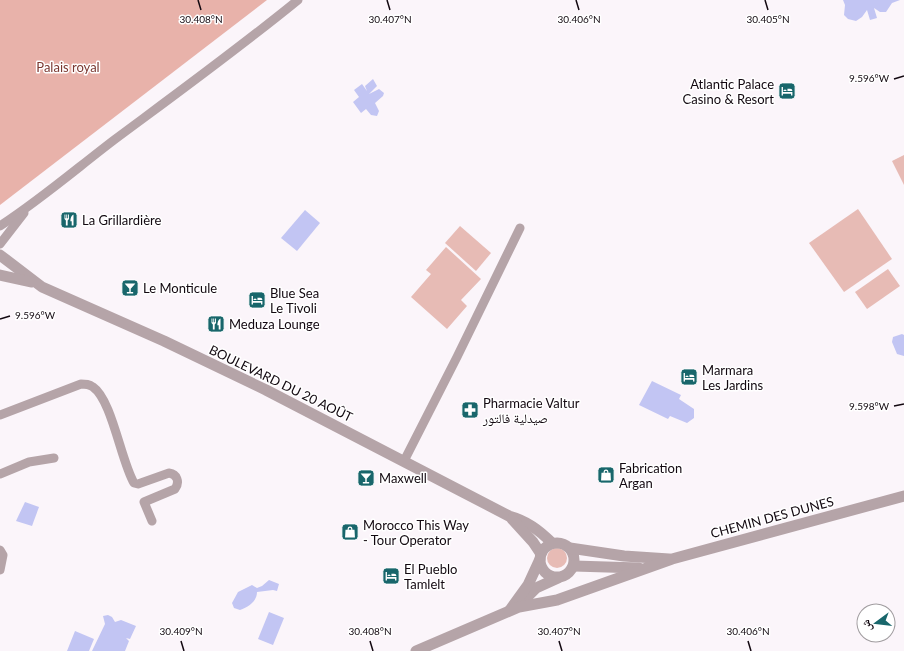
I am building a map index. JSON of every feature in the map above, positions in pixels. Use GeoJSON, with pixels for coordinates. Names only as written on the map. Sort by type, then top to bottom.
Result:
{"type":"FeatureCollection","features":[{"type":"Feature","properties":{"kind":"street"},"geometry":{"type":"LineString","coordinates":[[0,226],[29,208],[72,172],[298,0]]}},
{"type":"Feature","properties":{"kind":"street"},"geometry":{"type":"LineString","coordinates":[[0,244],[29,208]]}},
{"type":"Feature","properties":{"kind":"street"},"geometry":{"type":"LineString","coordinates":[[404,461],[520,228]]}},
{"type":"Feature","properties":{"kind":"street","name":"BOULEVARD DU 20 AOÛT"},"geometry":{"type":"LineString","coordinates":[[0,255],[37,283],[259,387],[509,516],[532,525],[552,543]]}},
{"type":"Feature","properties":{"kind":"street","name":"BOULEVARD DU 20 AOÛT"},"geometry":{"type":"LineString","coordinates":[[0,275],[37,283]]}},
{"type":"Feature","properties":{"kind":"street"},"geometry":{"type":"LineString","coordinates":[[0,415],[81,384],[88,384],[94,388],[106,407],[134,483],[138,484],[169,473],[177,479],[177,485],[174,489],[144,502],[152,521]]}},
{"type":"Feature","properties":{"kind":"street"},"geometry":{"type":"LineString","coordinates":[[0,474],[30,462],[54,458]]}},
{"type":"Feature","properties":{"kind":"street","name":"CHEMIN DES DUNES"},"geometry":{"type":"LineString","coordinates":[[515,608],[557,600],[672,560],[904,496]]}},
{"type":"Feature","properties":{"kind":"street","name":"BOULEVARD DU 20 AOÛT"},"geometry":{"type":"LineString","coordinates":[[509,516],[526,533],[540,556]]}},
{"type":"Feature","properties":{"kind":"street"},"geometry":{"type":"LineString","coordinates":[[515,608],[528,585],[540,556],[547,546],[552,543],[562,543],[570,548],[624,556],[672,560]]}},
{"type":"Feature","properties":{"kind":"street"},"geometry":{"type":"LineString","coordinates":[[416,651],[472,628],[515,608],[536,588],[568,574],[574,566],[574,554],[570,548]]}},
{"type":"Feature","properties":{"kind":"street"},"geometry":{"type":"LineString","coordinates":[[0,550],[3,555],[0,570]]}},
{"type":"Feature","properties":{"kind":"street"},"geometry":{"type":"LineString","coordinates":[[540,556],[542,568],[545,573],[558,578]]}},
{"type":"Feature","properties":{"kind":"street","name":"CHEMIN DES DUNES"},"geometry":{"type":"LineString","coordinates":[[574,566],[649,568]]}},
{"type":"Feature","properties":{"kind":"shaded area"},"geometry":{"type":"Polygon","coordinates":[[[904,155],[904,185],[892,161],[904,155]]]}},
{"type":"Feature","properties":{"kind":"shaded area"},"geometry":{"type":"Polygon","coordinates":[[[858,209],[892,259],[844,292],[809,243],[858,209]]]}},
{"type":"Feature","properties":{"kind":"shaded area"},"geometry":{"type":"Polygon","coordinates":[[[460,226],[491,253],[476,271],[445,243],[460,226]]]}},
{"type":"Feature","properties":{"kind":"shaded area"},"geometry":{"type":"Polygon","coordinates":[[[446,247],[481,279],[461,300],[467,306],[447,329],[411,297],[431,274],[426,270],[446,247]]]}},
{"type":"Feature","properties":{"kind":"shaded area"},"geometry":{"type":"Polygon","coordinates":[[[888,269],[900,286],[867,309],[855,292],[888,269]]]}},
{"type":"Feature","properties":{"kind":"shaded area"},"geometry":{"type":"Polygon","coordinates":[[[553,548],[561,548],[567,554],[567,562],[561,568],[553,568],[547,562],[547,554],[553,548]]]}},
{"type":"Feature","properties":{"kind":"green space","name":"Palais royal"},"geometry":{"type":"Polygon","coordinates":[[[0,0],[267,0],[0,205],[0,0]]]}},
{"type":"Feature","properties":{"kind":"water"},"geometry":{"type":"Polygon","coordinates":[[[843,0],[900,0],[892,3],[886,12],[880,12],[874,8],[877,18],[870,20],[867,10],[862,17],[856,21],[848,19],[844,15],[845,5],[843,0]]]}},
{"type":"Feature","properties":{"kind":"water"},"geometry":{"type":"Polygon","coordinates":[[[373,79],[377,86],[369,94],[379,89],[384,93],[383,96],[375,103],[379,111],[377,116],[371,115],[366,109],[361,113],[353,102],[359,97],[354,90],[362,84],[367,91],[365,86],[373,79]]]}},
{"type":"Feature","properties":{"kind":"water"},"geometry":{"type":"Polygon","coordinates":[[[305,210],[320,223],[297,251],[281,238],[305,210]]]}},
{"type":"Feature","properties":{"kind":"water"},"geometry":{"type":"Polygon","coordinates":[[[902,334],[904,335],[904,356],[897,354],[892,342],[893,337],[902,334]]]}},
{"type":"Feature","properties":{"kind":"water"},"geometry":{"type":"Polygon","coordinates":[[[652,381],[681,395],[679,399],[694,409],[694,418],[687,423],[670,416],[668,419],[639,405],[652,381]]]}},
{"type":"Feature","properties":{"kind":"water"},"geometry":{"type":"Polygon","coordinates":[[[25,502],[39,507],[32,526],[16,521],[25,502]]]}},
{"type":"Feature","properties":{"kind":"water"},"geometry":{"type":"Polygon","coordinates":[[[269,580],[279,584],[277,591],[257,592],[256,598],[249,605],[240,610],[234,608],[232,603],[238,592],[252,585],[257,588],[269,580]]]}},
{"type":"Feature","properties":{"kind":"water"},"geometry":{"type":"Polygon","coordinates":[[[269,612],[284,618],[273,645],[258,639],[269,612]]]}},
{"type":"Feature","properties":{"kind":"water"},"geometry":{"type":"Polygon","coordinates":[[[108,615],[112,617],[115,622],[121,620],[136,626],[130,639],[126,638],[129,641],[125,651],[92,651],[105,624],[103,616],[108,615]]]}},
{"type":"Feature","properties":{"kind":"water"},"geometry":{"type":"Polygon","coordinates":[[[75,631],[94,639],[89,651],[67,651],[75,631]]]}},
{"type":"Feature","properties":{"kind":"place","name":"Atlantic Palace Casino & Resort"},"geometry":{"type":"Point","coordinates":[787,91]}},
{"type":"Feature","properties":{"kind":"place","name":"La Grillardière"},"geometry":{"type":"Point","coordinates":[69,220]}},
{"type":"Feature","properties":{"kind":"place","name":"Le Monticule"},"geometry":{"type":"Point","coordinates":[130,288]}},
{"type":"Feature","properties":{"kind":"place","name":"Blue Sea Le Tivoli"},"geometry":{"type":"Point","coordinates":[257,300]}},
{"type":"Feature","properties":{"kind":"place","name":"Meduza Lounge"},"geometry":{"type":"Point","coordinates":[216,324]}},
{"type":"Feature","properties":{"kind":"place","name":"Marmara Les Jardins"},"geometry":{"type":"Point","coordinates":[689,377]}},
{"type":"Feature","properties":{"kind":"place","name":"Pharmacie Valtur صيدلية فالتور"},"geometry":{"type":"Point","coordinates":[470,410]}},
{"type":"Feature","properties":{"kind":"place","name":"Fabrication Argan"},"geometry":{"type":"Point","coordinates":[606,475]}},
{"type":"Feature","properties":{"kind":"place","name":"Maxwell"},"geometry":{"type":"Point","coordinates":[366,478]}},
{"type":"Feature","properties":{"kind":"place","name":"Morocco This Way - Tour Operator"},"geometry":{"type":"Point","coordinates":[350,532]}},
{"type":"Feature","properties":{"kind":"place","name":"El Pueblo Tamlelt"},"geometry":{"type":"Point","coordinates":[391,576]}}]}
